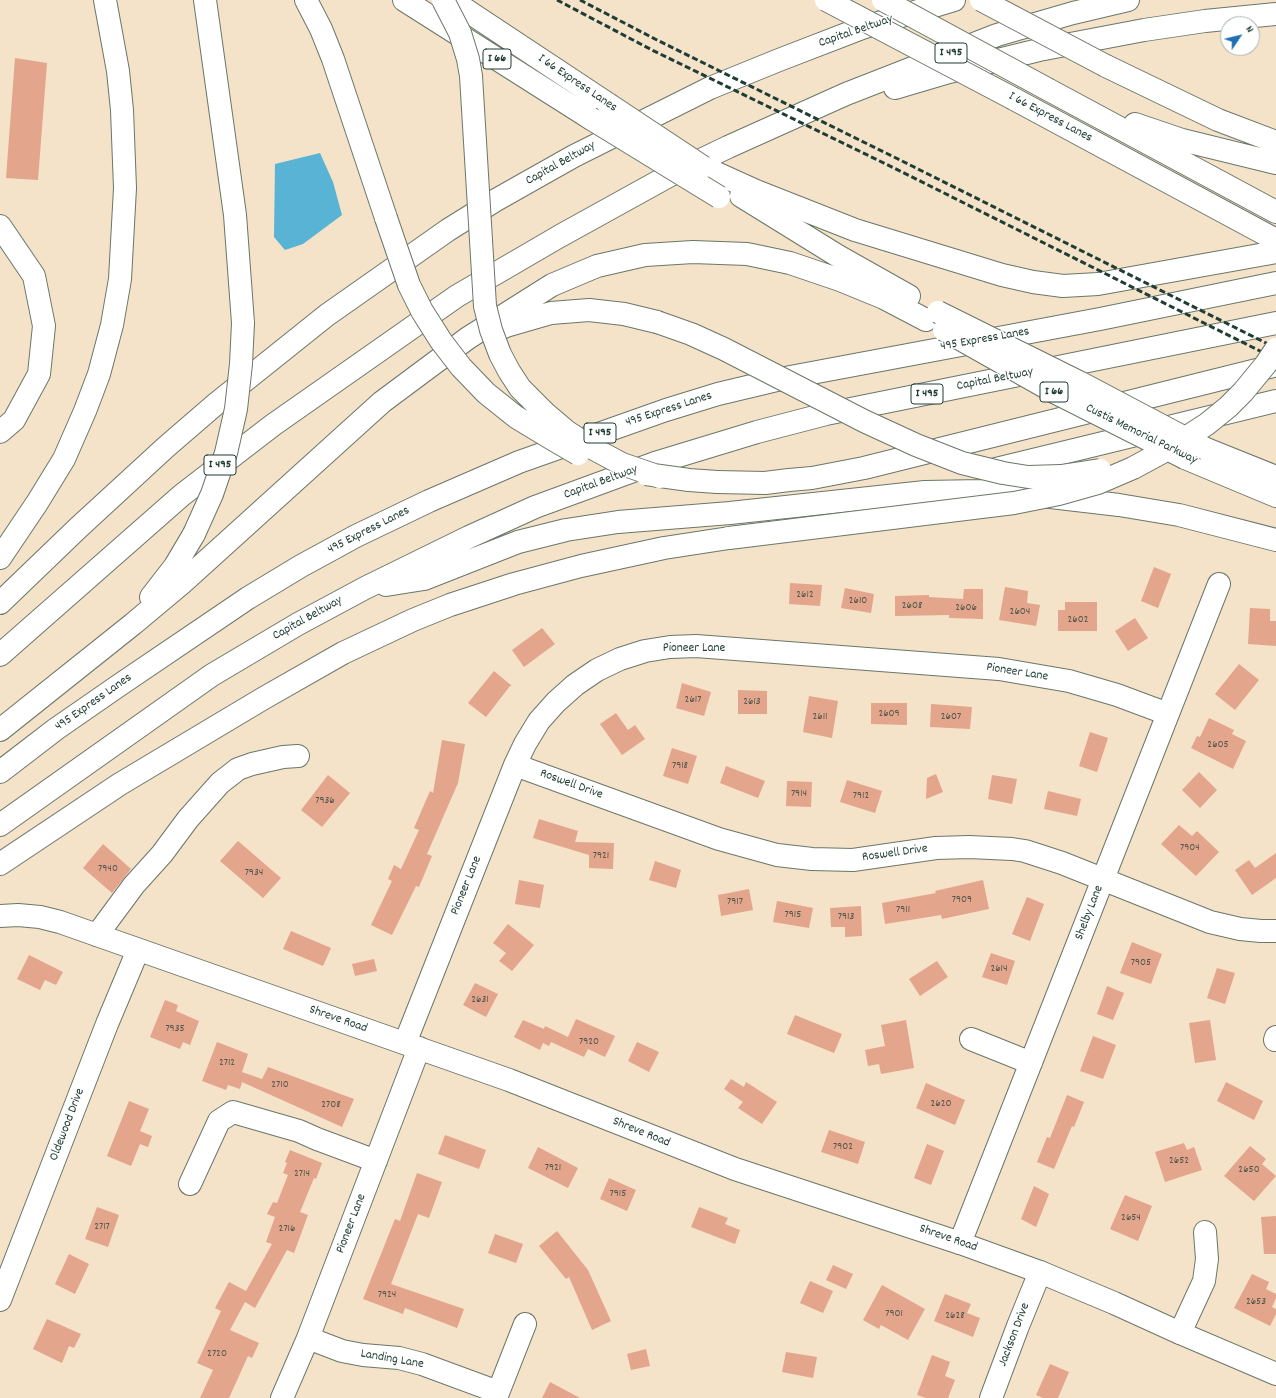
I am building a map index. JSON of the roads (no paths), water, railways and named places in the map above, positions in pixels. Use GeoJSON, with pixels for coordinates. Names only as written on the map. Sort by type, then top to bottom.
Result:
{"type":"FeatureCollection","features":[{"type":"Feature","properties":{"kind":"main road"},"geometry":{"type":"LineString","coordinates":[[0,558],[37,503],[64,459],[100,374],[112,325],[120,279],[125,188],[122,110],[118,71],[106,0]]}},
{"type":"Feature","properties":{"kind":"main road"},"geometry":{"type":"LineString","coordinates":[[84,662],[114,636],[156,592],[175,566],[194,534],[212,494],[226,453],[237,401],[243,323],[235,215],[205,0]]}},
{"type":"Feature","properties":{"kind":"main road"},"geometry":{"type":"LineString","coordinates":[[306,0],[321,29],[333,59],[409,284],[422,310],[441,341],[461,367],[486,392],[516,417],[577,453],[630,471],[660,476],[717,482],[765,482],[812,478],[864,468],[1276,365]]}},
{"type":"Feature","properties":{"kind":"main road","name":"I 66"},"geometry":{"type":"LineString","coordinates":[[404,0],[660,162],[731,191],[932,316]]}},
{"type":"Feature","properties":{"kind":"main road"},"geometry":{"type":"LineString","coordinates":[[443,0],[460,33],[468,59],[485,306],[491,330],[500,354],[520,388],[546,414],[566,431],[594,449],[622,464],[660,476]]}},
{"type":"Feature","properties":{"kind":"main road","name":"I 66 Express Lanes"},"geometry":{"type":"LineString","coordinates":[[451,0],[703,167],[731,191]]}},
{"type":"Feature","properties":{"kind":"main road","name":"I 66 Express Lanes"},"geometry":{"type":"LineString","coordinates":[[826,0],[1014,99],[1275,243]]}},
{"type":"Feature","properties":{"kind":"main road"},"geometry":{"type":"LineString","coordinates":[[883,0],[1276,212]]}},
{"type":"Feature","properties":{"kind":"main road","name":"Capital Beltway"},"geometry":{"type":"LineString","coordinates":[[0,603],[78,528],[217,403],[327,315],[454,226],[496,200],[574,156],[710,88],[849,33],[954,0]]}},
{"type":"Feature","properties":{"kind":"main road"},"geometry":{"type":"LineString","coordinates":[[981,0],[1106,66],[1218,120],[1276,142]]}},
{"type":"Feature","properties":{"kind":"main road","name":"I 495"},"geometry":{"type":"LineString","coordinates":[[0,655],[182,495],[273,425],[457,296],[560,236],[674,174],[846,94],[997,35],[1073,13],[1128,0]]}},
{"type":"Feature","properties":{"kind":"main road"},"geometry":{"type":"LineString","coordinates":[[1273,0],[1276,5]]}},
{"type":"Feature","properties":{"kind":"main road"},"geometry":{"type":"LineString","coordinates":[[779,124],[949,72],[1039,50],[1205,20],[1276,14]]}},
{"type":"Feature","properties":{"kind":"main road"},"geometry":{"type":"LineString","coordinates":[[1078,105],[1182,140],[1276,163]]}},
{"type":"Feature","properties":{"kind":"main road"},"geometry":{"type":"LineString","coordinates":[[731,191],[1002,275],[1063,286],[1098,284],[1275,243]]}},
{"type":"Feature","properties":{"kind":"main road"},"geometry":{"type":"LineString","coordinates":[[0,226],[34,276],[44,326],[39,374],[14,420],[1,430]]}},
{"type":"Feature","properties":{"kind":"main road"},"geometry":{"type":"LineString","coordinates":[[0,730],[182,583],[382,402],[433,363],[475,333],[552,285],[597,266],[645,255],[693,252],[747,254],[790,263],[840,280],[932,316],[1075,380],[1206,449],[1276,477]]}},
{"type":"Feature","properties":{"kind":"main road","name":"495 Express Lanes"},"geometry":{"type":"LineString","coordinates":[[0,772],[56,729],[248,598],[356,536],[429,501],[519,462],[666,410],[718,394],[785,378],[1100,319],[1276,283]]}},
{"type":"Feature","properties":{"kind":"main road"},"geometry":{"type":"LineString","coordinates":[[433,363],[470,342],[506,326],[551,313],[589,310],[624,314],[657,322],[691,334],[724,349],[864,421],[916,445],[962,463],[1003,473],[1028,476],[1061,476],[1092,472],[1130,462],[1177,453]]}},
{"type":"Feature","properties":{"kind":"main road","name":"Custis Memorial Parkway"},"geometry":{"type":"LineString","coordinates":[[932,316],[1056,393],[1177,453],[1276,496]]}},
{"type":"Feature","properties":{"kind":"main road","name":"Capital Beltway"},"geometry":{"type":"LineString","coordinates":[[0,825],[212,675],[298,624],[365,588],[469,536],[542,505],[655,463],[757,432],[826,414],[1276,323]]}},
{"type":"Feature","properties":{"kind":"main road"},"geometry":{"type":"LineString","coordinates":[[0,864],[120,784],[264,698],[344,653],[413,620],[450,605],[514,584],[581,566],[664,548],[730,538],[1014,503],[1059,494],[1098,483],[1133,468],[1177,453],[1243,392],[1276,349]]}},
{"type":"Feature","properties":{"kind":"main road"},"geometry":{"type":"LineString","coordinates":[[860,498],[956,479],[1276,402]]}},
{"type":"Feature","properties":{"kind":"main road"},"geometry":{"type":"LineString","coordinates":[[365,588],[424,579],[518,542],[566,530],[618,522],[730,513],[925,492],[1008,492],[1119,505],[1179,515],[1276,540]]}},
{"type":"Feature","properties":{"kind":"main road","name":"Shelby Lane"},"geometry":{"type":"LineString","coordinates":[[960,1243],[1219,584]]}},
{"type":"Feature","properties":{"kind":"main road","name":"Pioneer Lane"},"geometry":{"type":"LineString","coordinates":[[282,1398],[308,1338],[376,1161],[412,1046],[515,765],[525,744],[539,721],[556,702],[575,685],[596,670],[620,659],[645,651],[670,647],[696,646],[999,669],[1083,685],[1117,695],[1168,714]]}},
{"type":"Feature","properties":{"kind":"main road"},"geometry":{"type":"LineString","coordinates":[[97,935],[134,885],[162,854],[188,819],[220,784],[238,769],[252,764],[283,757],[298,756]]}},
{"type":"Feature","properties":{"kind":"main road","name":"Roswell Drive"},"geometry":{"type":"LineString","coordinates":[[515,765],[719,839],[777,855],[812,860],[854,860],[936,848],[969,846],[1012,849],[1062,863],[1103,878],[1210,922],[1260,932],[1276,931]]}},
{"type":"Feature","properties":{"kind":"main road","name":"Shreve Road"},"geometry":{"type":"LineString","coordinates":[[0,916],[18,915],[40,917],[60,922],[509,1080],[735,1169],[960,1243],[1040,1272],[1276,1374]]}},
{"type":"Feature","properties":{"kind":"main road","name":"Oldewood Drive"},"geometry":{"type":"LineString","coordinates":[[0,1300],[107,1024],[138,950]]}},
{"type":"Feature","properties":{"kind":"main road"},"geometry":{"type":"LineString","coordinates":[[971,1039],[1031,1063]]}},
{"type":"Feature","properties":{"kind":"main road"},"geometry":{"type":"LineString","coordinates":[[190,1184],[219,1120],[233,1112],[299,1131],[316,1139],[376,1161]]}},
{"type":"Feature","properties":{"kind":"main road"},"geometry":{"type":"LineString","coordinates":[[1180,1333],[1204,1281],[1207,1259],[1205,1232]]}},
{"type":"Feature","properties":{"kind":"main road","name":"Jackson Drive"},"geometry":{"type":"LineString","coordinates":[[991,1398],[1040,1272]]}},
{"type":"Feature","properties":{"kind":"main road"},"geometry":{"type":"LineString","coordinates":[[497,1395],[525,1324]]}},
{"type":"Feature","properties":{"kind":"main road","name":"Landing Lane"},"geometry":{"type":"LineString","coordinates":[[308,1338],[342,1351],[363,1355],[399,1358],[422,1364],[497,1395]]}},
{"type":"Feature","properties":{"kind":"water"},"geometry":{"type":"Polygon","coordinates":[[[320,153],[333,182],[342,215],[303,244],[285,250],[274,237],[275,164],[320,153]]]}},
{"type":"Feature","properties":{"kind":"railway"},"geometry":{"type":"LineString","coordinates":[[557,0],[652,50],[894,168],[1276,359]]}},
{"type":"Feature","properties":{"kind":"railway"},"geometry":{"type":"LineString","coordinates":[[580,0],[657,40],[1276,348]]}}]}
